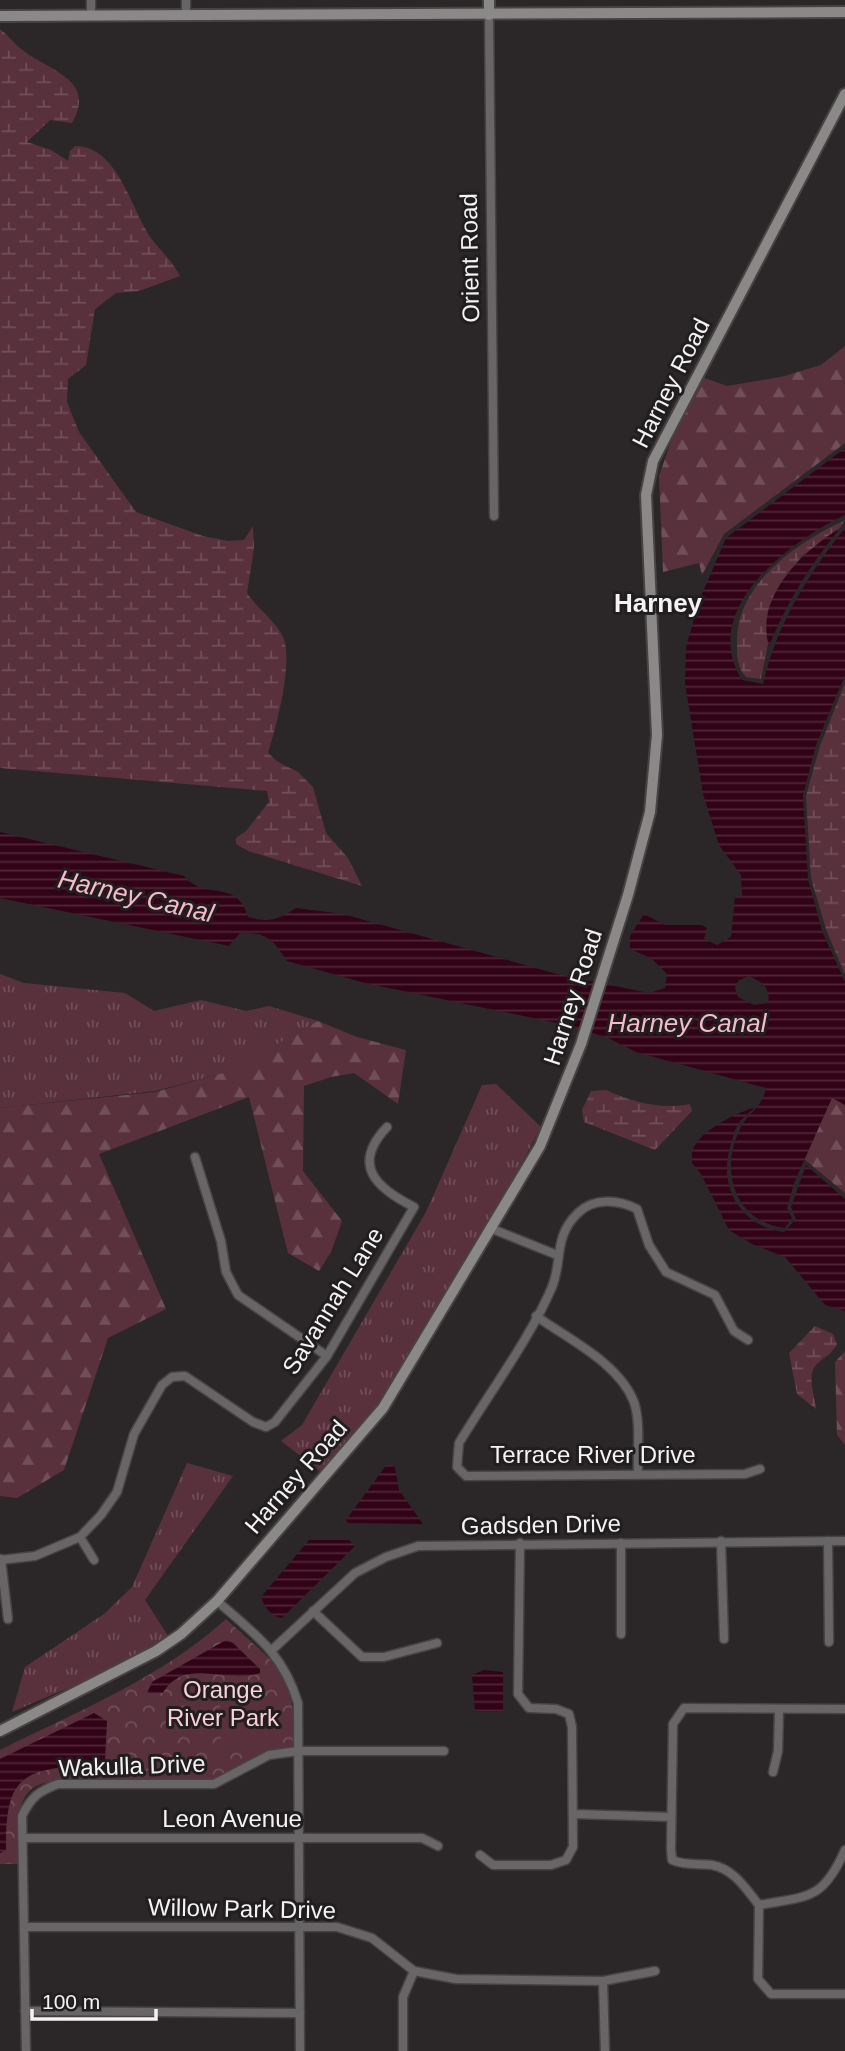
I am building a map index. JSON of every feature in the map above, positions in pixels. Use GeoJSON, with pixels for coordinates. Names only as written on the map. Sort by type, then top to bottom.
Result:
{"type":"FeatureCollection","features":[{"type":"Feature","properties":{"kind":"street"},"geometry":{"type":"LineString","coordinates":[[91,0],[91,15]]}},
{"type":"Feature","properties":{"kind":"street"},"geometry":{"type":"LineString","coordinates":[[186,0],[186,15]]}},
{"type":"Feature","properties":{"kind":"street","name":"Orient Road"},"geometry":{"type":"LineString","coordinates":[[489,0],[494,516]]}},
{"type":"Feature","properties":{"kind":"street"},"geometry":{"type":"LineString","coordinates":[[0,16],[845,12]]}},
{"type":"Feature","properties":{"kind":"street","name":"Harney Road"},"geometry":{"type":"LineString","coordinates":[[0,1731],[156,1651],[181,1634],[217,1601],[383,1408],[540,1146],[581,1044],[628,895],[650,812],[657,735],[646,495],[653,461],[845,94]]}},
{"type":"Feature","properties":{"kind":"street","name":"Savannah Lane"},"geometry":{"type":"LineString","coordinates":[[1,1560],[36,1556],[80,1537],[101,1515],[117,1492],[134,1434],[162,1385],[172,1377],[185,1376],[254,1422],[266,1427],[275,1422],[327,1356],[414,1207],[387,1194],[373,1178],[369,1158],[375,1140],[387,1127]]}},
{"type":"Feature","properties":{"kind":"street"},"geometry":{"type":"LineString","coordinates":[[195,1157],[221,1241],[226,1272],[238,1295],[327,1356]]}},
{"type":"Feature","properties":{"kind":"street","name":"Terrace River Drive"},"geometry":{"type":"LineString","coordinates":[[748,1340],[734,1331],[715,1295],[666,1272],[649,1245],[637,1209],[624,1202],[607,1201],[579,1211],[560,1238],[553,1284],[459,1443],[457,1467],[466,1476],[745,1474],[760,1469]]}},
{"type":"Feature","properties":{"kind":"street"},"geometry":{"type":"LineString","coordinates":[[490,1228],[557,1255]]}},
{"type":"Feature","properties":{"kind":"street"},"geometry":{"type":"LineString","coordinates":[[536,1316],[606,1366],[623,1382],[634,1403],[638,1474]]}},
{"type":"Feature","properties":{"kind":"street"},"geometry":{"type":"LineString","coordinates":[[80,1537],[94,1560]]}},
{"type":"Feature","properties":{"kind":"street"},"geometry":{"type":"LineString","coordinates":[[721,1541],[724,1639]]}},
{"type":"Feature","properties":{"kind":"street"},"geometry":{"type":"LineString","coordinates":[[828,1541],[829,1642]]}},
{"type":"Feature","properties":{"kind":"street","name":"Gadsden Drive"},"geometry":{"type":"LineString","coordinates":[[273,1650],[355,1573],[386,1557],[418,1546],[845,1541]]}},
{"type":"Feature","properties":{"kind":"street"},"geometry":{"type":"LineString","coordinates":[[480,1856],[493,1865],[551,1865],[566,1860],[573,1847],[572,1727],[569,1714],[556,1709],[529,1708],[518,1694],[520,1543]]}},
{"type":"Feature","properties":{"kind":"street"},"geometry":{"type":"LineString","coordinates":[[621,1543],[621,1634]]}},
{"type":"Feature","properties":{"kind":"street"},"geometry":{"type":"LineString","coordinates":[[1,1560],[8,1619]]}},
{"type":"Feature","properties":{"kind":"street"},"geometry":{"type":"LineString","coordinates":[[217,1601],[273,1650],[290,1677],[298,1703],[300,2051]]}},
{"type":"Feature","properties":{"kind":"street"},"geometry":{"type":"LineString","coordinates":[[313,1611],[362,1657],[384,1657],[436,1643]]}},
{"type":"Feature","properties":{"kind":"street"},"geometry":{"type":"LineString","coordinates":[[845,1709],[684,1708],[673,1724],[671,1817],[672,1860],[685,1865],[712,1865],[732,1873],[760,1905],[758,1979],[771,1994],[845,1994]]}},
{"type":"Feature","properties":{"kind":"street"},"geometry":{"type":"LineString","coordinates":[[773,1772],[778,1751],[779,1710]]}},
{"type":"Feature","properties":{"kind":"street","name":"Wakulla Drive"},"geometry":{"type":"LineString","coordinates":[[26,2051],[22,1816],[29,1801],[39,1791],[58,1784],[214,1784],[269,1755],[298,1751],[443,1751]]}},
{"type":"Feature","properties":{"kind":"street"},"geometry":{"type":"LineString","coordinates":[[573,1814],[671,1817]]}},
{"type":"Feature","properties":{"kind":"street","name":"Leon Avenue"},"geometry":{"type":"LineString","coordinates":[[24,1838],[422,1838],[438,1846]]}},
{"type":"Feature","properties":{"kind":"street"},"geometry":{"type":"LineString","coordinates":[[760,1905],[819,1891],[834,1875],[845,1850]]}},
{"type":"Feature","properties":{"kind":"street","name":"Willow Park Drive"},"geometry":{"type":"LineString","coordinates":[[25,1927],[337,1927],[372,1938],[414,1971],[456,1979],[603,1982],[654,1971]]}},
{"type":"Feature","properties":{"kind":"street"},"geometry":{"type":"LineString","coordinates":[[403,2051],[403,1997],[414,1971]]}},
{"type":"Feature","properties":{"kind":"street"},"geometry":{"type":"LineString","coordinates":[[603,1982],[605,2051]]}},
{"type":"Feature","properties":{"kind":"street"},"geometry":{"type":"LineString","coordinates":[[25,2011],[299,2013]]}},
{"type":"Feature","properties":{"kind":"green space"},"geometry":{"type":"Polygon","coordinates":[[[0,29],[25,52],[68,79],[79,97],[78,109],[72,123],[50,120],[27,142],[51,150],[68,161],[70,151],[75,146],[90,149],[103,157],[123,184],[146,230],[180,276],[139,291],[116,293],[95,309],[86,365],[68,379],[67,402],[79,432],[136,512],[203,536],[228,541],[244,540],[253,526],[254,548],[247,593],[282,635],[286,659],[283,693],[268,753],[278,762],[298,772],[313,787],[326,833],[348,858],[362,886],[248,851],[236,844],[236,838],[246,831],[269,802],[267,791],[0,768],[0,29]]]}},
{"type":"Feature","properties":{"kind":"green space"},"geometry":{"type":"Polygon","coordinates":[[[845,346],[845,443],[724,534],[702,575],[699,563],[663,572],[659,476],[676,427],[702,377],[727,386],[781,377],[821,365],[845,346]]]}},
{"type":"Feature","properties":{"kind":"green space"},"geometry":{"type":"Polygon","coordinates":[[[845,520],[840,528],[801,557],[779,587],[761,679],[746,677],[739,664],[737,641],[740,620],[747,601],[773,567],[808,540],[845,520]]]}},
{"type":"Feature","properties":{"kind":"green space"},"geometry":{"type":"Polygon","coordinates":[[[845,683],[845,975],[826,929],[811,878],[806,796],[820,746],[845,683]]]}},
{"type":"Feature","properties":{"kind":"green space"},"geometry":{"type":"Polygon","coordinates":[[[0,974],[24,983],[125,993],[154,1011],[201,1000],[246,1011],[269,1006],[318,1021],[231,1071],[155,1091],[0,1108],[0,974]]]}},
{"type":"Feature","properties":{"kind":"green space"},"geometry":{"type":"Polygon","coordinates":[[[318,1021],[357,1037],[406,1050],[398,1104],[354,1073],[304,1086],[303,1171],[342,1221],[331,1252],[319,1271],[288,1253],[249,1097],[99,1154],[166,1309],[108,1338],[64,1470],[17,1498],[0,1496],[0,1108],[155,1092],[230,1071],[318,1021]]]}},
{"type":"Feature","properties":{"kind":"green space"},"geometry":{"type":"Polygon","coordinates":[[[496,1084],[541,1127],[481,1239],[392,1392],[325,1475],[281,1441],[302,1425],[426,1212],[482,1085],[496,1084]]]}},
{"type":"Feature","properties":{"kind":"green space"},"geometry":{"type":"Polygon","coordinates":[[[606,1090],[647,1104],[690,1104],[692,1111],[655,1150],[584,1122],[582,1110],[591,1091],[606,1090]]]}},
{"type":"Feature","properties":{"kind":"green space"},"geometry":{"type":"Polygon","coordinates":[[[832,1097],[845,1105],[845,1193],[804,1159],[832,1097]]]}},
{"type":"Feature","properties":{"kind":"green space"},"geometry":{"type":"Polygon","coordinates":[[[815,1326],[833,1334],[837,1344],[812,1373],[816,1409],[797,1394],[789,1353],[815,1326]]]}},
{"type":"Feature","properties":{"kind":"green space"},"geometry":{"type":"Polygon","coordinates":[[[845,1351],[845,1445],[837,1435],[835,1362],[845,1351]]]}},
{"type":"Feature","properties":{"kind":"green space"},"geometry":{"type":"Polygon","coordinates":[[[187,1463],[233,1476],[145,1600],[170,1639],[129,1662],[12,1712],[25,1667],[104,1614],[132,1587],[187,1463]]]}},
{"type":"Feature","properties":{"kind":"green space","name":"Orange River Park"},"geometry":{"type":"Polygon","coordinates":[[[226,1619],[272,1661],[280,1673],[292,1702],[296,1748],[211,1781],[58,1780],[38,1785],[28,1792],[20,1811],[17,1833],[18,1864],[0,1864],[0,1750],[146,1676],[201,1640],[226,1619]]]}},
{"type":"Feature","properties":{"kind":"green space"},"geometry":{"type":"Polygon","coordinates":[[[261,1697],[262,1743],[221,1744],[220,1698],[261,1697]]]}},
{"type":"Feature","properties":{"kind":"water","name":"Harney Canal"},"geometry":{"type":"Polygon","coordinates":[[[845,448],[845,515],[799,542],[776,560],[756,581],[740,604],[732,628],[731,654],[742,680],[763,684],[785,621],[818,564],[845,528],[845,675],[816,745],[803,795],[808,879],[822,931],[845,982],[845,1105],[832,1098],[794,1183],[787,1208],[792,1218],[785,1228],[768,1224],[754,1216],[743,1205],[732,1177],[731,1161],[740,1129],[758,1106],[766,1088],[636,1052],[606,1037],[562,1024],[365,983],[287,961],[273,942],[256,934],[240,933],[229,946],[0,898],[0,832],[184,876],[201,887],[229,893],[243,905],[248,917],[255,919],[273,919],[296,908],[343,914],[557,974],[649,993],[665,988],[667,974],[651,958],[630,949],[630,936],[644,914],[665,925],[702,925],[707,928],[704,939],[717,945],[731,937],[735,897],[742,896],[741,875],[719,845],[703,794],[685,683],[686,647],[699,601],[726,538],[845,448]],[[749,976],[739,980],[735,988],[738,997],[754,1005],[768,1003],[767,989],[749,976]]]}},
{"type":"Feature","properties":{"kind":"water"},"geometry":{"type":"Polygon","coordinates":[[[840,528],[800,584],[769,646],[766,628],[775,593],[785,577],[811,549],[840,528]]]}},
{"type":"Feature","properties":{"kind":"water"},"geometry":{"type":"Polygon","coordinates":[[[755,1107],[736,1127],[733,1136],[727,1160],[730,1189],[744,1213],[755,1222],[784,1232],[796,1219],[791,1207],[806,1165],[845,1199],[845,1311],[825,1305],[785,1257],[754,1245],[729,1230],[701,1174],[692,1163],[693,1149],[698,1140],[730,1118],[755,1107]]]}},
{"type":"Feature","properties":{"kind":"water"},"geometry":{"type":"Polygon","coordinates":[[[387,1464],[395,1467],[399,1490],[423,1524],[348,1523],[346,1520],[387,1464]]]}},
{"type":"Feature","properties":{"kind":"water"},"geometry":{"type":"Polygon","coordinates":[[[309,1540],[349,1540],[355,1546],[282,1618],[274,1616],[261,1597],[309,1540]]]}},
{"type":"Feature","properties":{"kind":"water"},"geometry":{"type":"Polygon","coordinates":[[[226,1640],[233,1643],[260,1669],[260,1673],[247,1676],[183,1676],[172,1682],[163,1693],[147,1693],[152,1682],[226,1640]]]}},
{"type":"Feature","properties":{"kind":"water"},"geometry":{"type":"Polygon","coordinates":[[[484,1670],[503,1672],[503,1712],[475,1712],[472,1675],[484,1670]]]}},
{"type":"Feature","properties":{"kind":"water"},"geometry":{"type":"Polygon","coordinates":[[[94,1713],[107,1721],[105,1760],[37,1773],[25,1779],[16,1789],[10,1803],[6,1850],[0,1853],[0,1759],[94,1713]]]}},
{"type":"Feature","properties":{"kind":"district","name":"Harney"},"geometry":{"type":"Point","coordinates":[658,603]}}]}
